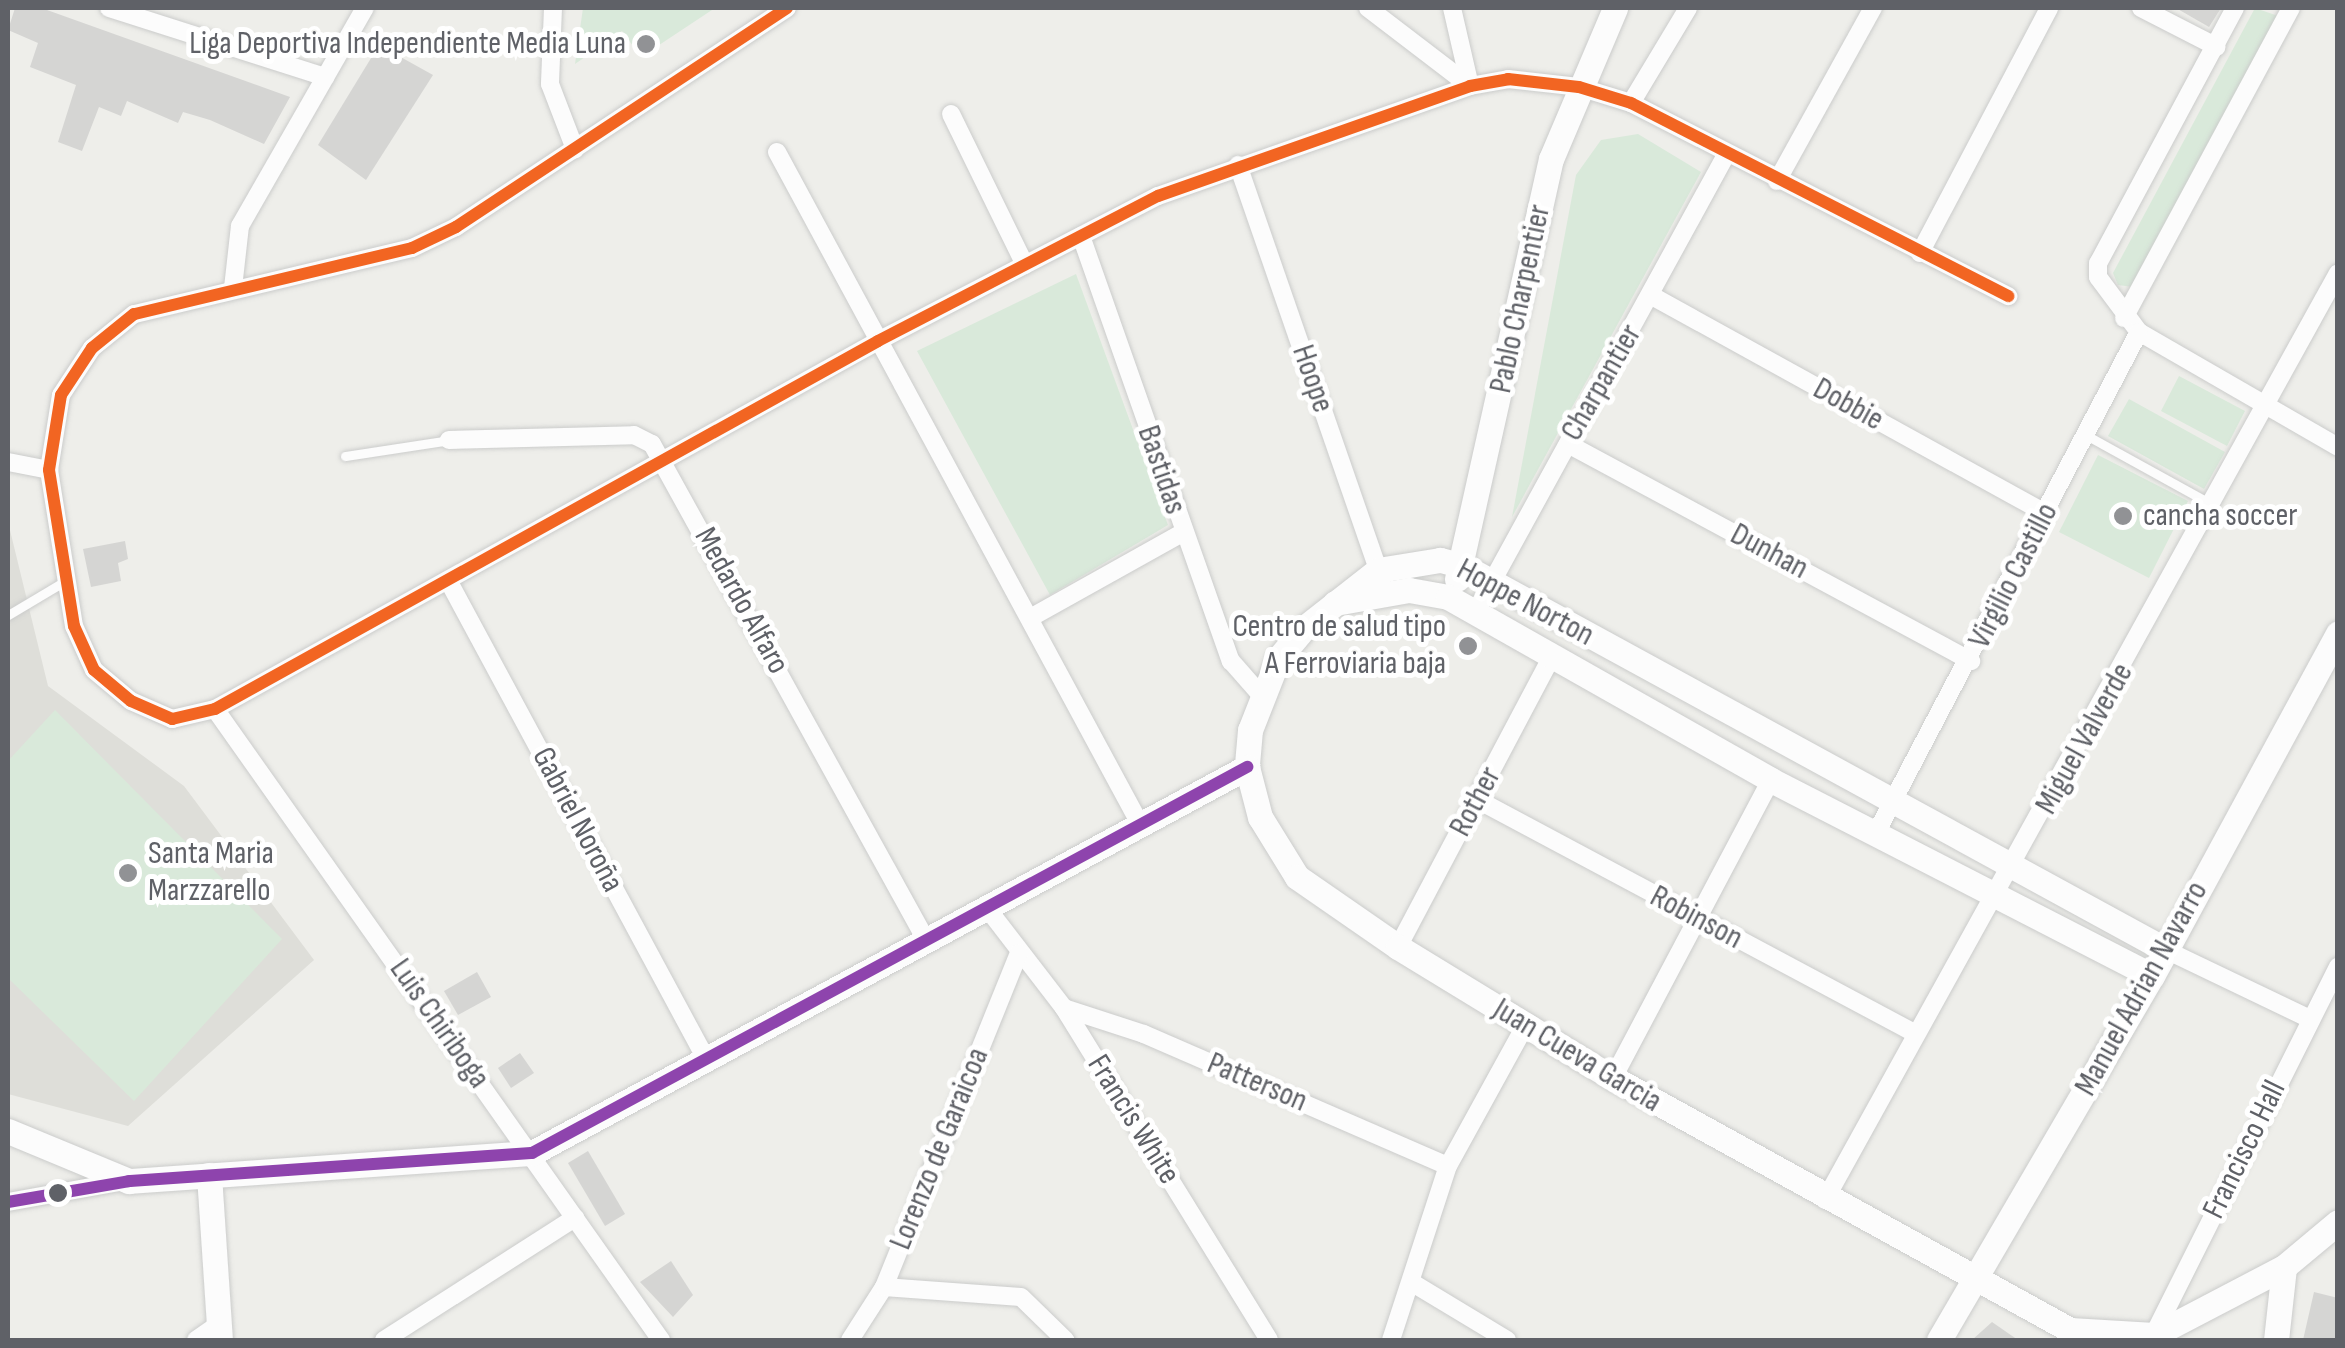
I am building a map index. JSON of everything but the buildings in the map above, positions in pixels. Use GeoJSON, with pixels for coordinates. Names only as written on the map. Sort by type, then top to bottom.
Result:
{"type":"FeatureCollection","features":[{"type":"Feature","properties":{"kind":"street"},"geometry":{"type":"LineString","coordinates":[[109,8],[325,77]]}},
{"type":"Feature","properties":{"kind":"street"},"geometry":{"type":"LineString","coordinates":[[233,288],[240,226],[365,8]]}},
{"type":"Feature","properties":{"kind":"street"},"geometry":{"type":"LineString","coordinates":[[553,8],[550,84],[575,149]]}},
{"type":"Feature","properties":{"kind":"street"},"geometry":{"type":"LineString","coordinates":[[786,8],[456,228],[412,248],[134,314],[92,348],[61,395],[50,470],[74,626],[94,670],[131,701],[172,719],[215,709],[878,341],[1158,196],[1470,86],[1508,79],[1579,87],[1631,103],[1777,182],[2008,296]]}},
{"type":"Feature","properties":{"kind":"street"},"geometry":{"type":"LineString","coordinates":[[1368,8],[1470,86]]}},
{"type":"Feature","properties":{"kind":"street"},"geometry":{"type":"LineString","coordinates":[[1452,8],[1470,86]]}},
{"type":"Feature","properties":{"kind":"street","name":"Pablo Charpentier"},"geometry":{"type":"LineString","coordinates":[[1448,596],[1463,566],[1551,159],[1614,8]]}},
{"type":"Feature","properties":{"kind":"street"},"geometry":{"type":"LineString","coordinates":[[1631,103],[1688,8]]}},
{"type":"Feature","properties":{"kind":"street"},"geometry":{"type":"LineString","coordinates":[[1777,182],[1873,8]]}},
{"type":"Feature","properties":{"kind":"street"},"geometry":{"type":"LineString","coordinates":[[1920,253],[2049,8]]}},
{"type":"Feature","properties":{"kind":"street"},"geometry":{"type":"LineString","coordinates":[[2141,8],[2217,47]]}},
{"type":"Feature","properties":{"kind":"street"},"geometry":{"type":"LineString","coordinates":[[2235,8],[2098,264],[2102,291],[2139,332],[2338,447]]}},
{"type":"Feature","properties":{"kind":"street"},"geometry":{"type":"LineString","coordinates":[[2124,318],[2291,8]]}},
{"type":"Feature","properties":{"kind":"street"},"geometry":{"type":"LineString","coordinates":[[951,114],[1025,265]]}},
{"type":"Feature","properties":{"kind":"street"},"geometry":{"type":"LineString","coordinates":[[776,152],[1139,822]]}},
{"type":"Feature","properties":{"kind":"street","name":"Charpantier"},"geometry":{"type":"LineString","coordinates":[[1476,611],[1726,155]]}},
{"type":"Feature","properties":{"kind":"street","name":"Hoope"},"geometry":{"type":"LineString","coordinates":[[1238,166],[1382,581]]}},
{"type":"Feature","properties":{"kind":"street","name":"Bastidas"},"geometry":{"type":"LineString","coordinates":[[1080,236],[1231,661],[1260,694]]}},
{"type":"Feature","properties":{"kind":"street","name":"Miguel Valverde"},"geometry":{"type":"LineString","coordinates":[[1825,1200],[1994,893],[2012,871],[2338,274]]}},
{"type":"Feature","properties":{"kind":"street","name":"Dobbie"},"geometry":{"type":"LineString","coordinates":[[1652,296],[2045,514]]}},
{"type":"Feature","properties":{"kind":"street","name":"Virgilio Castillo"},"geometry":{"type":"LineString","coordinates":[[1875,835],[1971,661],[2139,332]]}},
{"type":"Feature","properties":{"kind":"street"},"geometry":{"type":"LineString","coordinates":[[449,440],[634,435],[664,460]]}},
{"type":"Feature","properties":{"kind":"street","name":"Dunhan"},"geometry":{"type":"LineString","coordinates":[[1568,444],[1971,661]]}},
{"type":"Feature","properties":{"kind":"street","name":"Medardo Alfaro"},"geometry":{"type":"LineString","coordinates":[[664,460],[926,940]]}},
{"type":"Feature","properties":{"kind":"street"},"geometry":{"type":"LineString","coordinates":[[8,462],[50,470]]}},
{"type":"Feature","properties":{"kind":"street"},"geometry":{"type":"LineString","coordinates":[[1030,618],[1182,532]]}},
{"type":"Feature","properties":{"kind":"street","name":"Hoppe Norton"},"geometry":{"type":"LineString","coordinates":[[1335,603],[1382,581],[1413,560],[1463,566],[2012,871],[2310,1019]]}},
{"type":"Feature","properties":{"kind":"street","name":"Hoppe Norton"},"geometry":{"type":"LineString","coordinates":[[1382,581],[1448,596],[1771,780],[2152,976]]}},
{"type":"Feature","properties":{"kind":"street","name":"Gabriel Noroña"},"geometry":{"type":"LineString","coordinates":[[449,582],[706,1056]]}},
{"type":"Feature","properties":{"kind":"street","name":"Juan Cueva Garcia"},"geometry":{"type":"LineString","coordinates":[[1335,603],[1295,638],[1260,694],[1247,767],[1260,817],[1297,877],[1398,947],[1525,1026],[1973,1282],[2070,1330],[2154,1334]]}},
{"type":"Feature","properties":{"kind":"street","name":"Manuel Adrian Navarro"},"geometry":{"type":"LineString","coordinates":[[1939,1340],[2152,976],[2338,633]]}},
{"type":"Feature","properties":{"kind":"street","name":"Rother"},"geometry":{"type":"LineString","coordinates":[[1398,947],[1552,656]]}},
{"type":"Feature","properties":{"kind":"street","name":"Luis Chiriboga"},"geometry":{"type":"LineString","coordinates":[[215,709],[661,1340]]}},
{"type":"Feature","properties":{"kind":"street"},"geometry":{"type":"LineString","coordinates":[[8,1202],[129,1181],[532,1154],[706,1056],[1247,767]]}},
{"type":"Feature","properties":{"kind":"street"},"geometry":{"type":"LineString","coordinates":[[1612,1078],[1771,780]]}},
{"type":"Feature","properties":{"kind":"street","name":"Robinson"},"geometry":{"type":"LineString","coordinates":[[1478,800],[1916,1033]]}},
{"type":"Feature","properties":{"kind":"street","name":"Francis White"},"geometry":{"type":"LineString","coordinates":[[987,908],[1064,1008],[1269,1340]]}},
{"type":"Feature","properties":{"kind":"street","name":"Lorenzo de Garaicoa"},"geometry":{"type":"LineString","coordinates":[[850,1340],[884,1286],[1020,953]]}},
{"type":"Feature","properties":{"kind":"street","name":"Francisco Hall"},"geometry":{"type":"LineString","coordinates":[[2154,1334],[2338,966]]}},
{"type":"Feature","properties":{"kind":"street","name":"Patterson"},"geometry":{"type":"LineString","coordinates":[[1064,1008],[1144,1034],[1448,1166]]}},
{"type":"Feature","properties":{"kind":"street"},"geometry":{"type":"LineString","coordinates":[[1391,1340],[1448,1166],[1525,1026]]}},
{"type":"Feature","properties":{"kind":"street"},"geometry":{"type":"LineString","coordinates":[[8,1131],[129,1181]]}},
{"type":"Feature","properties":{"kind":"street"},"geometry":{"type":"LineString","coordinates":[[196,1340],[219,1332],[209,1175]]}},
{"type":"Feature","properties":{"kind":"street"},"geometry":{"type":"LineString","coordinates":[[384,1340],[575,1218]]}},
{"type":"Feature","properties":{"kind":"street"},"geometry":{"type":"LineString","coordinates":[[2154,1334],[2284,1267],[2338,1222]]}},
{"type":"Feature","properties":{"kind":"street"},"geometry":{"type":"LineString","coordinates":[[2276,1340],[2284,1267]]}},
{"type":"Feature","properties":{"kind":"street"},"geometry":{"type":"LineString","coordinates":[[1412,1282],[1507,1340]]}},
{"type":"Feature","properties":{"kind":"street"},"geometry":{"type":"LineString","coordinates":[[884,1286],[1021,1297],[1066,1340]]}},
{"type":"Feature","properties":{"kind":"lane"},"geometry":{"type":"LineString","coordinates":[[2086,435],[2213,505]]}},
{"type":"Feature","properties":{"kind":"lane"},"geometry":{"type":"LineString","coordinates":[[345,456],[449,440]]}},
{"type":"Feature","properties":{"kind":"lane"},"geometry":{"type":"LineString","coordinates":[[8,615],[66,580]]}},
{"type":"Feature","properties":{"kind":"shaded area","name":"Santa Maria Marzzarello"},"geometry":{"type":"Polygon","coordinates":[[[8,522],[48,686],[184,786],[314,960],[128,1126],[8,1094],[8,522]]]}},
{"type":"Feature","properties":{"kind":"green space","name":"Liga Deportiva Independiente Media Luna"},"geometry":{"type":"Polygon","coordinates":[[[583,8],[715,8],[641,57],[622,31],[575,64],[583,8]]]}},
{"type":"Feature","properties":{"kind":"green space"},"geometry":{"type":"Polygon","coordinates":[[[2255,8],[2281,17],[2133,287],[2118,285],[2113,273],[2255,8]]]}},
{"type":"Feature","properties":{"kind":"green space"},"geometry":{"type":"Polygon","coordinates":[[[1638,134],[1701,172],[1512,517],[1576,175],[1601,140],[1638,134]]]}},
{"type":"Feature","properties":{"kind":"green space"},"geometry":{"type":"Polygon","coordinates":[[[1076,274],[1168,525],[1050,595],[917,351],[1076,274]]]}},
{"type":"Feature","properties":{"kind":"green space"},"geometry":{"type":"Polygon","coordinates":[[[2179,376],[2245,411],[2227,446],[2161,411],[2179,376]]]}},
{"type":"Feature","properties":{"kind":"green space"},"geometry":{"type":"Polygon","coordinates":[[[2129,399],[2225,452],[2204,489],[2108,436],[2129,399]]]}},
{"type":"Feature","properties":{"kind":"green space","name":"cancha soccer"},"geometry":{"type":"Polygon","coordinates":[[[2098,455],[2188,501],[2149,578],[2059,532],[2098,455]]]}},
{"type":"Feature","properties":{"kind":"green space","name":"Santa Maria Marzzarello"},"geometry":{"type":"Polygon","coordinates":[[[55,710],[282,939],[134,1101],[8,978],[8,761],[55,710]]]}},
{"type":"Feature","properties":{"kind":"transit line"},"geometry":{"type":"LineString","coordinates":[[787,8],[456,227],[412,248],[134,314],[92,348],[61,395],[49,470],[74,626],[94,670],[131,701],[172,719],[215,709],[878,341],[1158,196],[1470,86],[1508,79],[1579,87],[1631,103],[2008,296]]}},
{"type":"Feature","properties":{"kind":"transit line"},"geometry":{"type":"LineString","coordinates":[[8,1202],[129,1181],[532,1153],[1247,767]]}},
{"type":"Feature","properties":{"kind":"place","name":"Liga Deportiva Independiente Media Luna"},"geometry":{"type":"Point","coordinates":[646,44]}},
{"type":"Feature","properties":{"kind":"place","name":"cancha soccer"},"geometry":{"type":"Point","coordinates":[2123,516]}},
{"type":"Feature","properties":{"kind":"place","name":"Centro de salud tipo A Ferroviaria baja"},"geometry":{"type":"Point","coordinates":[1468,646]}},
{"type":"Feature","properties":{"kind":"place","name":"Santa Maria Marzzarello"},"geometry":{"type":"Point","coordinates":[128,873]}}]}
